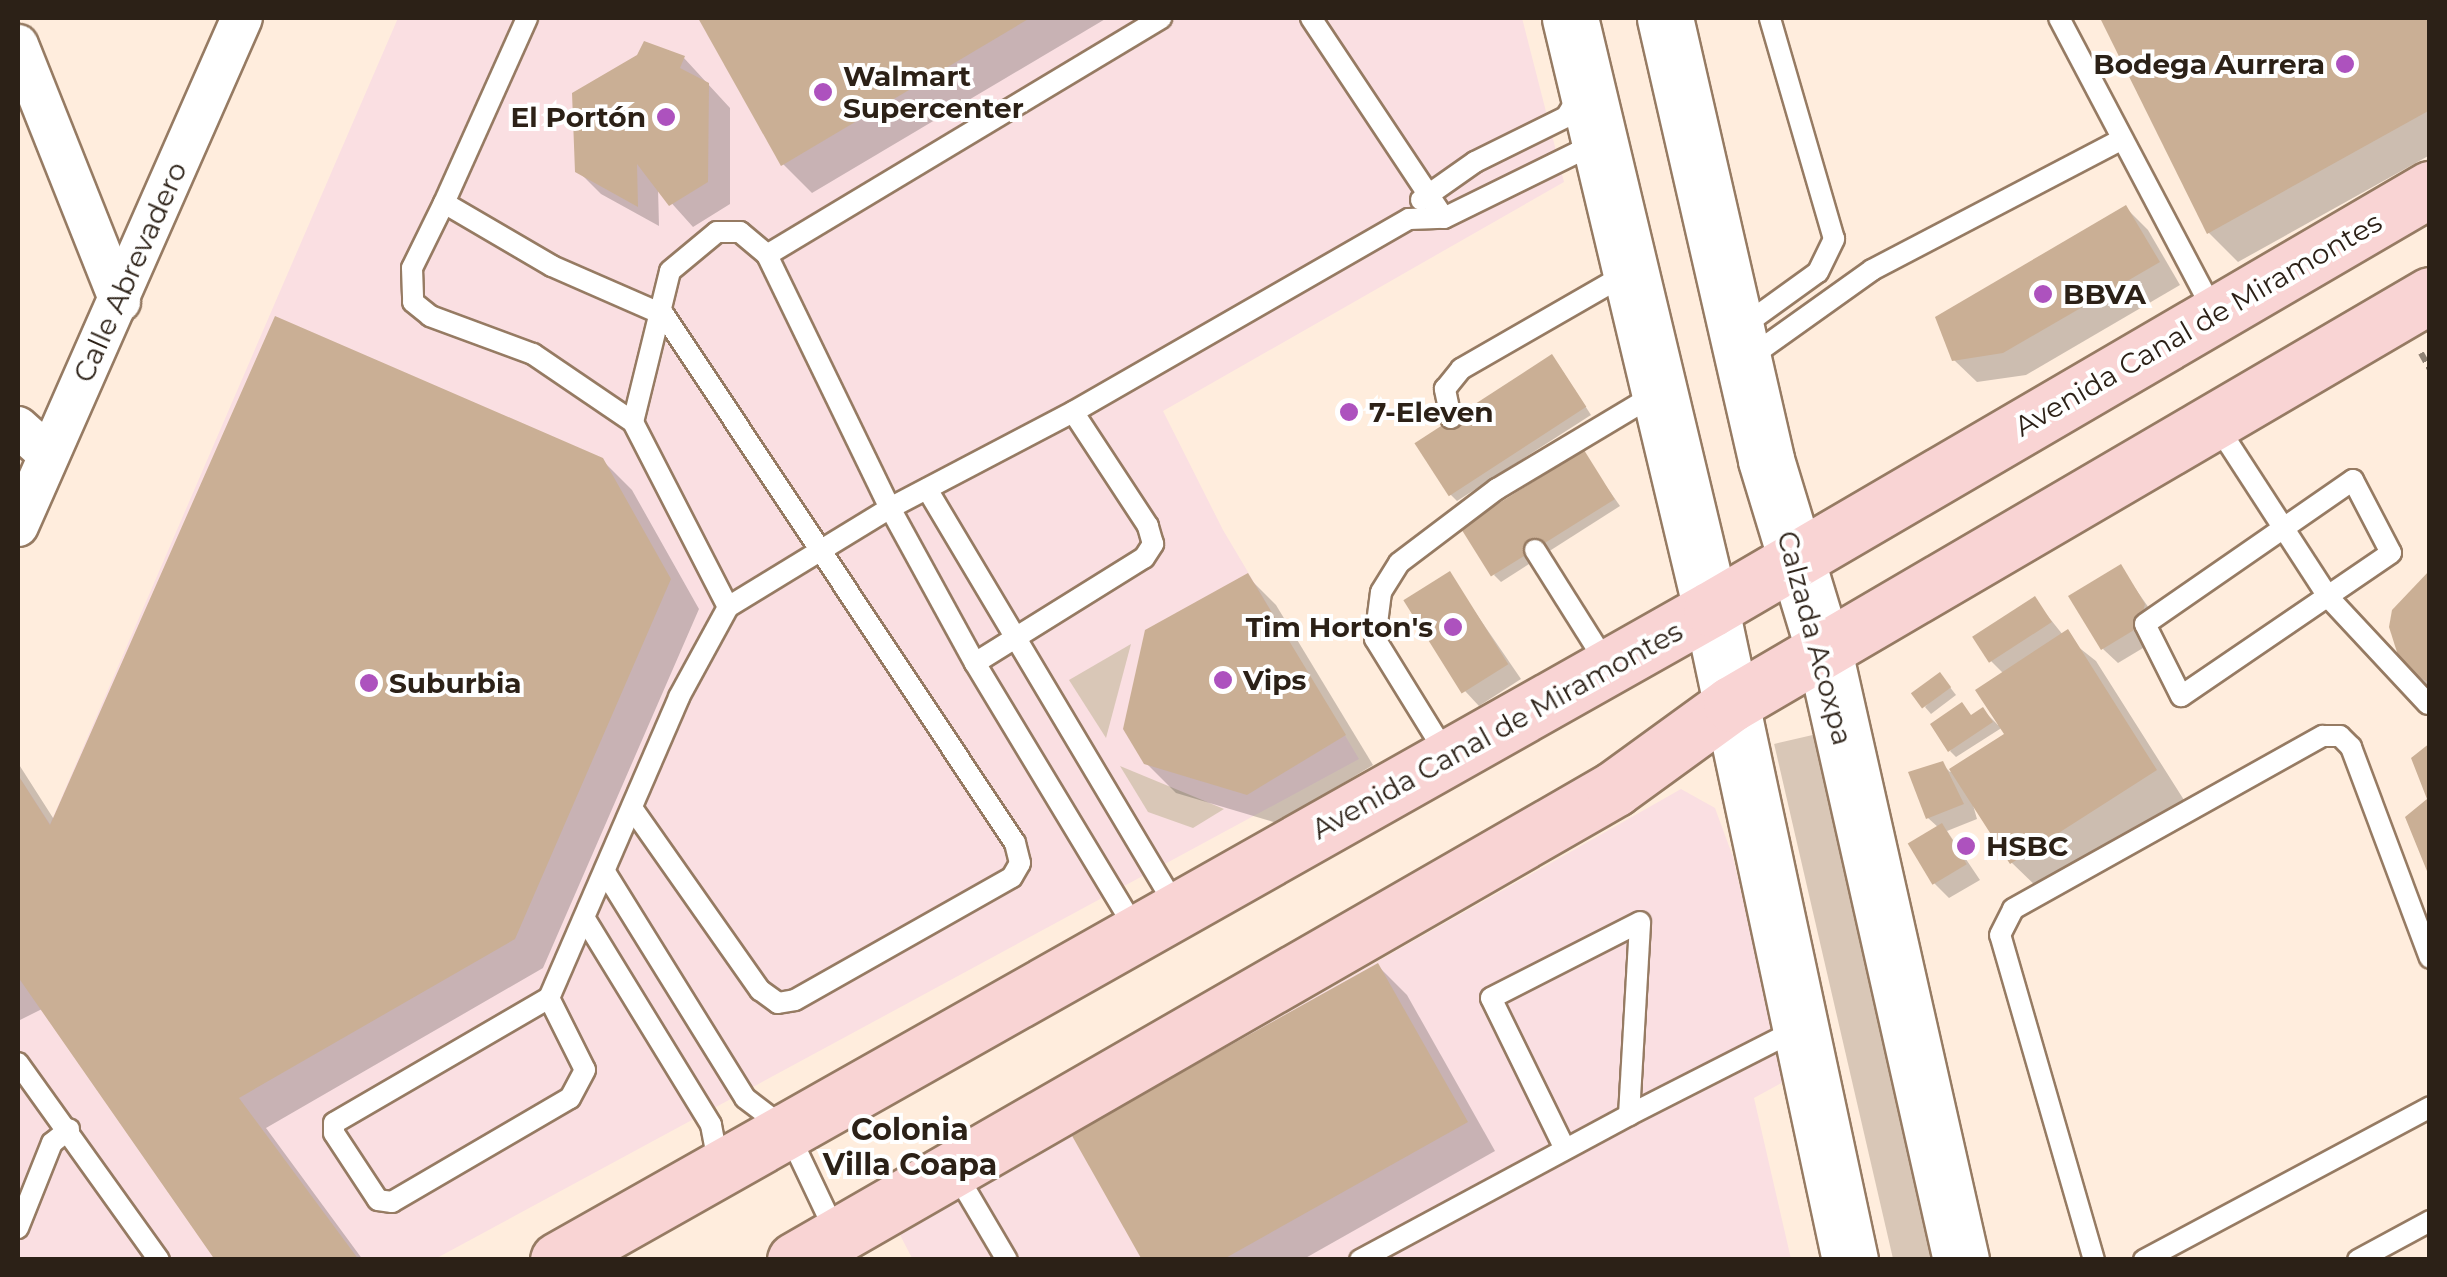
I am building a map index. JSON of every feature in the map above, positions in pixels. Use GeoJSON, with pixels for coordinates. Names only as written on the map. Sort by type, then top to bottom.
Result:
{"type":"FeatureCollection","features":[{"type":"Feature","properties":{"kind":"main road"},"geometry":{"type":"LineString","coordinates":[[1570,18],[1628,273],[1712,610],[1802,1027],[1838,1254]]}},
{"type":"Feature","properties":{"kind":"main road","name":"Calzada Acoxpa"},"geometry":{"type":"LineString","coordinates":[[1666,18],[1793,559],[1824,651],[1961,1260]]}},
{"type":"Feature","properties":{"kind":"main road","name":"Avenida Canal de Miramontes"},"geometry":{"type":"LineString","coordinates":[[558,1260],[1712,610],[1793,559],[2430,190]]}},
{"type":"Feature","properties":{"kind":"main road"},"geometry":{"type":"LineString","coordinates":[[825,1252],[953,1168],[1614,789],[1730,704],[2430,295]]}},
{"type":"Feature","properties":{"kind":"street","name":"Calle Abrevadero"},"geometry":{"type":"LineString","coordinates":[[18,526],[242,18]]}},
{"type":"Feature","properties":{"kind":"street"},"geometry":{"type":"LineString","coordinates":[[18,46],[120,301]]}},
{"type":"Feature","properties":{"kind":"street"},"geometry":{"type":"LineString","coordinates":[[18,426],[48,454]]}},
{"type":"Feature","properties":{"kind":"lane"},"geometry":{"type":"LineString","coordinates":[[527,18],[412,268],[413,302],[430,316],[533,354],[633,422],[728,607]]}},
{"type":"Feature","properties":{"kind":"lane"},"geometry":{"type":"LineString","coordinates":[[767,255],[1161,18]]}},
{"type":"Feature","properties":{"kind":"lane"},"geometry":{"type":"LineString","coordinates":[[1312,18],[1444,218]]}},
{"type":"Feature","properties":{"kind":"lane"},"geometry":{"type":"LineString","coordinates":[[1741,346],[1818,272],[1834,239],[1770,18]]}},
{"type":"Feature","properties":{"kind":"lane"},"geometry":{"type":"LineString","coordinates":[[2059,18],[2215,314]]}},
{"type":"Feature","properties":{"kind":"lane"},"geometry":{"type":"LineString","coordinates":[[1410,219],[1427,192],[1566,117],[1585,86]]}},
{"type":"Feature","properties":{"kind":"lane"},"geometry":{"type":"LineString","coordinates":[[1741,346],[1872,270],[2121,140]]}},
{"type":"Feature","properties":{"kind":"lane"},"geometry":{"type":"LineString","coordinates":[[549,998],[586,1070],[570,1098],[392,1202],[378,1200],[334,1132],[334,1122],[549,998],[679,697],[728,607],[890,508],[1072,412],[1410,219],[1444,218],[1578,152],[1604,166]]}},
{"type":"Feature","properties":{"kind":"lane"},"geometry":{"type":"LineString","coordinates":[[444,203],[552,266],[664,315],[1015,843],[1020,863],[1012,876],[795,1000],[778,1004],[760,990],[632,808]]}},
{"type":"Feature","properties":{"kind":"lane"},"geometry":{"type":"LineString","coordinates":[[633,422],[664,315],[670,271],[717,232],[740,232],[767,255],[890,508],[974,663],[1158,922]]}},
{"type":"Feature","properties":{"kind":"lane"},"geometry":{"type":"LineString","coordinates":[[1451,418],[1445,390],[1461,369],[1628,273]]}},
{"type":"Feature","properties":{"kind":"lane"},"geometry":{"type":"LineString","coordinates":[[1448,758],[1375,639],[1381,592],[1400,563],[1495,488],[1660,392]]}},
{"type":"Feature","properties":{"kind":"lane"},"geometry":{"type":"LineString","coordinates":[[974,663],[1144,558],[1153,544],[1148,526],[1072,412]]}},
{"type":"Feature","properties":{"kind":"lane"},"geometry":{"type":"LineString","coordinates":[[2212,420],[2329,598],[2428,704]]}},
{"type":"Feature","properties":{"kind":"lane"},"geometry":{"type":"LineString","coordinates":[[2353,480],[2391,553],[2329,598],[2182,696],[2145,624],[2282,524],[2353,480]]}},
{"type":"Feature","properties":{"kind":"lane"},"geometry":{"type":"LineString","coordinates":[[927,489],[1010,638],[1158,922]]}},
{"type":"Feature","properties":{"kind":"lane"},"geometry":{"type":"LineString","coordinates":[[1535,550],[1609,668]]}},
{"type":"Feature","properties":{"kind":"lane"},"geometry":{"type":"LineString","coordinates":[[2094,1260],[2000,936],[2014,910],[2323,736],[2340,736],[2351,747],[2430,958]]}},
{"type":"Feature","properties":{"kind":"lane"},"geometry":{"type":"LineString","coordinates":[[605,872],[744,1098],[787,1130],[825,1252]]}},
{"type":"Feature","properties":{"kind":"lane"},"geometry":{"type":"LineString","coordinates":[[585,918],[711,1125],[719,1170]]}},
{"type":"Feature","properties":{"kind":"lane"},"geometry":{"type":"LineString","coordinates":[[1565,1150],[1490,998],[1640,922],[1629,1115]]}},
{"type":"Feature","properties":{"kind":"lane"},"geometry":{"type":"LineString","coordinates":[[1360,1260],[1802,1027]]}},
{"type":"Feature","properties":{"kind":"lane"},"geometry":{"type":"LineString","coordinates":[[18,1063],[159,1260]]}},
{"type":"Feature","properties":{"kind":"lane"},"geometry":{"type":"LineString","coordinates":[[2144,1260],[2430,1107]]}},
{"type":"Feature","properties":{"kind":"lane"},"geometry":{"type":"LineString","coordinates":[[18,1228],[52,1143],[68,1128]]}},
{"type":"Feature","properties":{"kind":"lane"},"geometry":{"type":"LineString","coordinates":[[953,1168],[1007,1260]]}},
{"type":"Feature","properties":{"kind":"lane"},"geometry":{"type":"LineString","coordinates":[[2358,1260],[2430,1221]]}},
{"type":"Feature","properties":{"kind":"shaded area"},"geometry":{"type":"Polygon","coordinates":[[[398,18],[1522,18],[1564,182],[1163,411],[1223,530],[1359,759],[435,1259],[18,1259],[18,775],[50,824],[398,18]]]}},
{"type":"Feature","properties":{"kind":"shaded area"},"geometry":{"type":"Polygon","coordinates":[[[1131,644],[1106,738],[1069,680],[1131,644]]]}},
{"type":"Feature","properties":{"kind":"shaded area"},"geometry":{"type":"Polygon","coordinates":[[[1817,734],[1938,1258],[1893,1260],[1774,744],[1817,734]]]}},
{"type":"Feature","properties":{"kind":"shaded area"},"geometry":{"type":"Polygon","coordinates":[[[1120,766],[1224,809],[1193,828],[1148,812],[1120,766]]]}},
{"type":"Feature","properties":{"kind":"shaded area"},"geometry":{"type":"Polygon","coordinates":[[[1681,789],[1715,808],[1733,857],[1785,1081],[1754,1098],[1791,1259],[913,1260],[899,1233],[1681,789]]]}},
{"type":"Feature","properties":{"kind":"building","name":"Walmart Supercenter"},"geometry":{"type":"Polygon","coordinates":[[[698,18],[1030,18],[781,166],[698,18]]]}},
{"type":"Feature","properties":{"kind":"building"},"geometry":{"type":"Polygon","coordinates":[[[2100,18],[2430,18],[2430,110],[2207,234],[2100,18]]]}},
{"type":"Feature","properties":{"kind":"building"},"geometry":{"type":"Polygon","coordinates":[[[644,41],[685,56],[680,68],[709,83],[708,182],[669,206],[637,164],[638,207],[575,172],[572,93],[637,55],[644,41]]]}},
{"type":"Feature","properties":{"kind":"building"},"geometry":{"type":"Polygon","coordinates":[[[2126,205],[2160,262],[2003,353],[1952,361],[1935,317],[2126,205]]]}},
{"type":"Feature","properties":{"kind":"building","name":"Suburbia"},"geometry":{"type":"Polygon","coordinates":[[[275,316],[603,458],[671,579],[515,939],[239,1098],[359,1260],[215,1260],[18,977],[18,775],[50,825],[275,316]]]}},
{"type":"Feature","properties":{"kind":"building"},"geometry":{"type":"Polygon","coordinates":[[[1552,354],[1586,407],[1449,496],[1414,443],[1552,354]]]}},
{"type":"Feature","properties":{"kind":"building"},"geometry":{"type":"Polygon","coordinates":[[[1584,450],[1615,499],[1491,577],[1460,527],[1584,450]]]}},
{"type":"Feature","properties":{"kind":"building"},"geometry":{"type":"Polygon","coordinates":[[[2121,564],[2145,604],[2139,627],[2101,650],[2068,596],[2121,564]]]}},
{"type":"Feature","properties":{"kind":"building"},"geometry":{"type":"Polygon","coordinates":[[[2430,570],[2430,683],[2402,668],[2389,627],[2392,610],[2430,570]]]}},
{"type":"Feature","properties":{"kind":"building","name":"Tim Horton's"},"geometry":{"type":"Polygon","coordinates":[[[1450,571],[1508,664],[1462,693],[1403,600],[1450,571]]]}},
{"type":"Feature","properties":{"kind":"building","name":"Vips"},"geometry":{"type":"Polygon","coordinates":[[[1248,573],[1346,735],[1247,795],[1144,764],[1123,729],[1145,630],[1248,573]]]}},
{"type":"Feature","properties":{"kind":"building"},"geometry":{"type":"Polygon","coordinates":[[[2035,596],[2052,622],[1989,663],[1972,637],[2035,596]]]}},
{"type":"Feature","properties":{"kind":"building"},"geometry":{"type":"Polygon","coordinates":[[[2068,629],[2157,770],[2010,864],[1949,769],[2004,734],[1975,690],[2068,629]]]}},
{"type":"Feature","properties":{"kind":"building"},"geometry":{"type":"Polygon","coordinates":[[[1940,672],[1951,687],[1922,709],[1911,693],[1940,672]]]}},
{"type":"Feature","properties":{"kind":"building"},"geometry":{"type":"Polygon","coordinates":[[[1962,702],[1971,715],[1983,707],[1993,722],[1948,752],[1930,724],[1962,702]]]}},
{"type":"Feature","properties":{"kind":"building"},"geometry":{"type":"Polygon","coordinates":[[[2430,743],[2429,876],[2405,817],[2427,799],[2411,758],[2430,743]]]}},
{"type":"Feature","properties":{"kind":"building"},"geometry":{"type":"Polygon","coordinates":[[[1943,761],[1964,804],[1926,819],[1908,772],[1943,761]]]}},
{"type":"Feature","properties":{"kind":"building"},"geometry":{"type":"Polygon","coordinates":[[[1942,823],[1967,864],[1932,885],[1908,844],[1942,823]]]}},
{"type":"Feature","properties":{"kind":"building"},"geometry":{"type":"Polygon","coordinates":[[[1378,963],[1468,1122],[1222,1260],[1142,1260],[1071,1134],[1378,963]]]}},
{"type":"Feature","properties":{"kind":"place","name":"Bodega Aurrera"},"geometry":{"type":"Point","coordinates":[2345,64]}},
{"type":"Feature","properties":{"kind":"place","name":"Walmart Supercenter"},"geometry":{"type":"Point","coordinates":[823,92]}},
{"type":"Feature","properties":{"kind":"place","name":"El Portón"},"geometry":{"type":"Point","coordinates":[666,117]}},
{"type":"Feature","properties":{"kind":"place","name":"BBVA"},"geometry":{"type":"Point","coordinates":[2043,294]}},
{"type":"Feature","properties":{"kind":"place","name":"7-Eleven"},"geometry":{"type":"Point","coordinates":[1349,412]}},
{"type":"Feature","properties":{"kind":"place","name":"Tim Horton's"},"geometry":{"type":"Point","coordinates":[1453,627]}},
{"type":"Feature","properties":{"kind":"place","name":"Vips"},"geometry":{"type":"Point","coordinates":[1223,680]}},
{"type":"Feature","properties":{"kind":"place","name":"Suburbia"},"geometry":{"type":"Point","coordinates":[369,683]}},
{"type":"Feature","properties":{"kind":"place","name":"HSBC"},"geometry":{"type":"Point","coordinates":[1966,846]}},
{"type":"Feature","properties":{"kind":"district","name":"Colonia Villa Coapa"},"geometry":{"type":"Point","coordinates":[910,1147]}}]}
